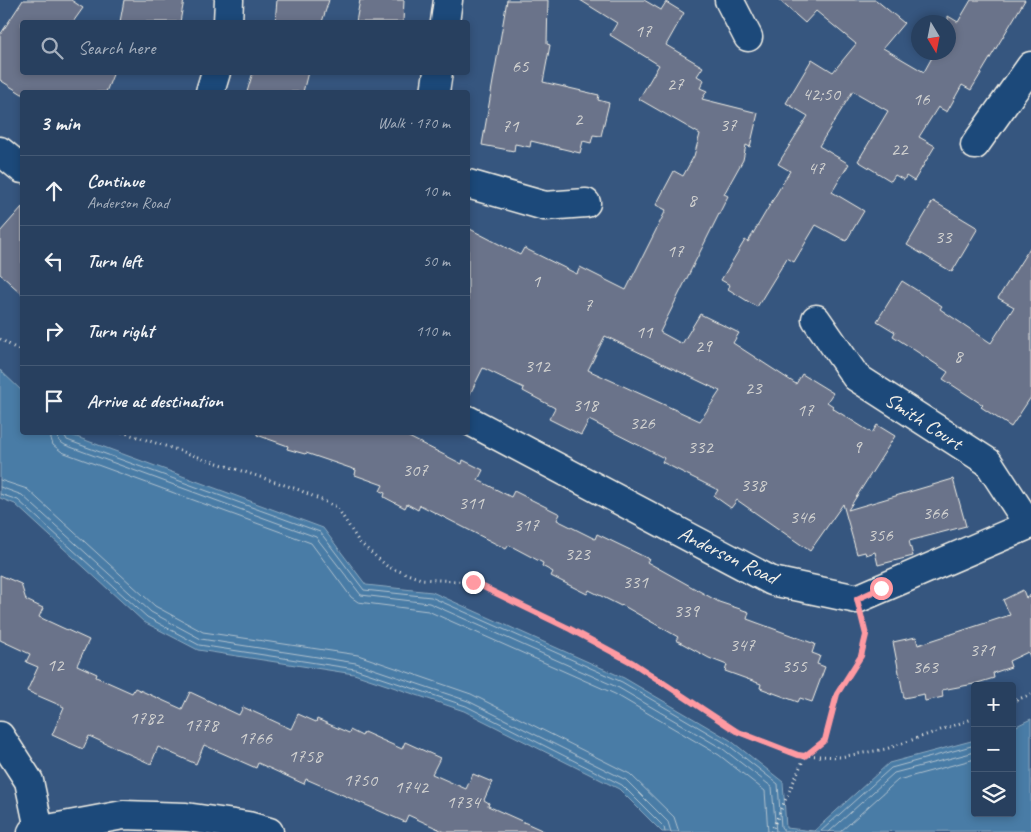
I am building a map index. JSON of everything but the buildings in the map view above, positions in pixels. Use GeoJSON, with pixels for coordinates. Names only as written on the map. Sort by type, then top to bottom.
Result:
{"type":"FeatureCollection","features":[{"type":"Feature","properties":{"kind":"street"},"geometry":{"type":"LineString","coordinates":[[228,20],[229,0]]}},
{"type":"Feature","properties":{"kind":"street"},"geometry":{"type":"LineString","coordinates":[[445,20],[448,0]]}},
{"type":"Feature","properties":{"kind":"street"},"geometry":{"type":"LineString","coordinates":[[729,0],[748,37]]}},
{"type":"Feature","properties":{"kind":"street"},"geometry":{"type":"LineString","coordinates":[[975,145],[1031,66]]}},
{"type":"Feature","properties":{"kind":"street"},"geometry":{"type":"LineString","coordinates":[[211,90],[215,75]]}},
{"type":"Feature","properties":{"kind":"street"},"geometry":{"type":"LineString","coordinates":[[435,90],[438,75]]}},
{"type":"Feature","properties":{"kind":"street"},"geometry":{"type":"LineString","coordinates":[[0,151],[20,167]]}},
{"type":"Feature","properties":{"kind":"street"},"geometry":{"type":"LineString","coordinates":[[470,185],[544,206],[586,203]]}},
{"type":"Feature","properties":{"kind":"street","name":"Smith Court"},"geometry":{"type":"LineString","coordinates":[[816,319],[856,377],[988,462],[1030,524]]}},
{"type":"Feature","properties":{"kind":"street","name":"Anderson Road"},"geometry":{"type":"LineString","coordinates":[[470,421],[772,581],[857,599]]}},
{"type":"Feature","properties":{"kind":"street"},"geometry":{"type":"LineString","coordinates":[[857,599],[1030,524]]}},
{"type":"Feature","properties":{"kind":"street"},"geometry":{"type":"LineString","coordinates":[[0,736],[29,780],[35,831],[123,815],[186,817],[248,826],[268,832]]}},
{"type":"Feature","properties":{"kind":"path"},"geometry":{"type":"LineString","coordinates":[[0,339],[20,351]]}},
{"type":"Feature","properties":{"kind":"path"},"geometry":{"type":"LineString","coordinates":[[131,435],[297,489],[337,507],[359,542],[388,567],[421,579],[473,582],[570,629],[633,663],[736,731],[798,755],[840,757],[886,749],[971,719]]}},
{"type":"Feature","properties":{"kind":"path"},"geometry":{"type":"LineString","coordinates":[[771,832],[805,756],[825,740],[837,694],[861,656],[866,635],[857,599]]}},
{"type":"Feature","properties":{"kind":"path"},"geometry":{"type":"LineString","coordinates":[[1016,700],[1031,694]]}},
{"type":"Feature","properties":{"kind":"water"},"geometry":{"type":"Polygon","coordinates":[[[0,370],[20,389],[20,435],[71,435],[323,528],[366,585],[432,592],[624,678],[730,740],[783,782],[786,828],[814,831],[889,763],[971,741],[971,817],[1016,817],[1016,726],[1031,719],[1031,831],[662,832],[619,789],[464,711],[354,674],[198,650],[144,622],[15,504],[0,498],[0,370]]]}},
{"type":"Feature","properties":{"kind":"route"},"geometry":{"type":"LineString","coordinates":[[473,582],[570,629],[633,663],[736,731],[805,756],[825,740],[837,694],[861,656],[866,635],[857,599],[881,588]]}}]}
